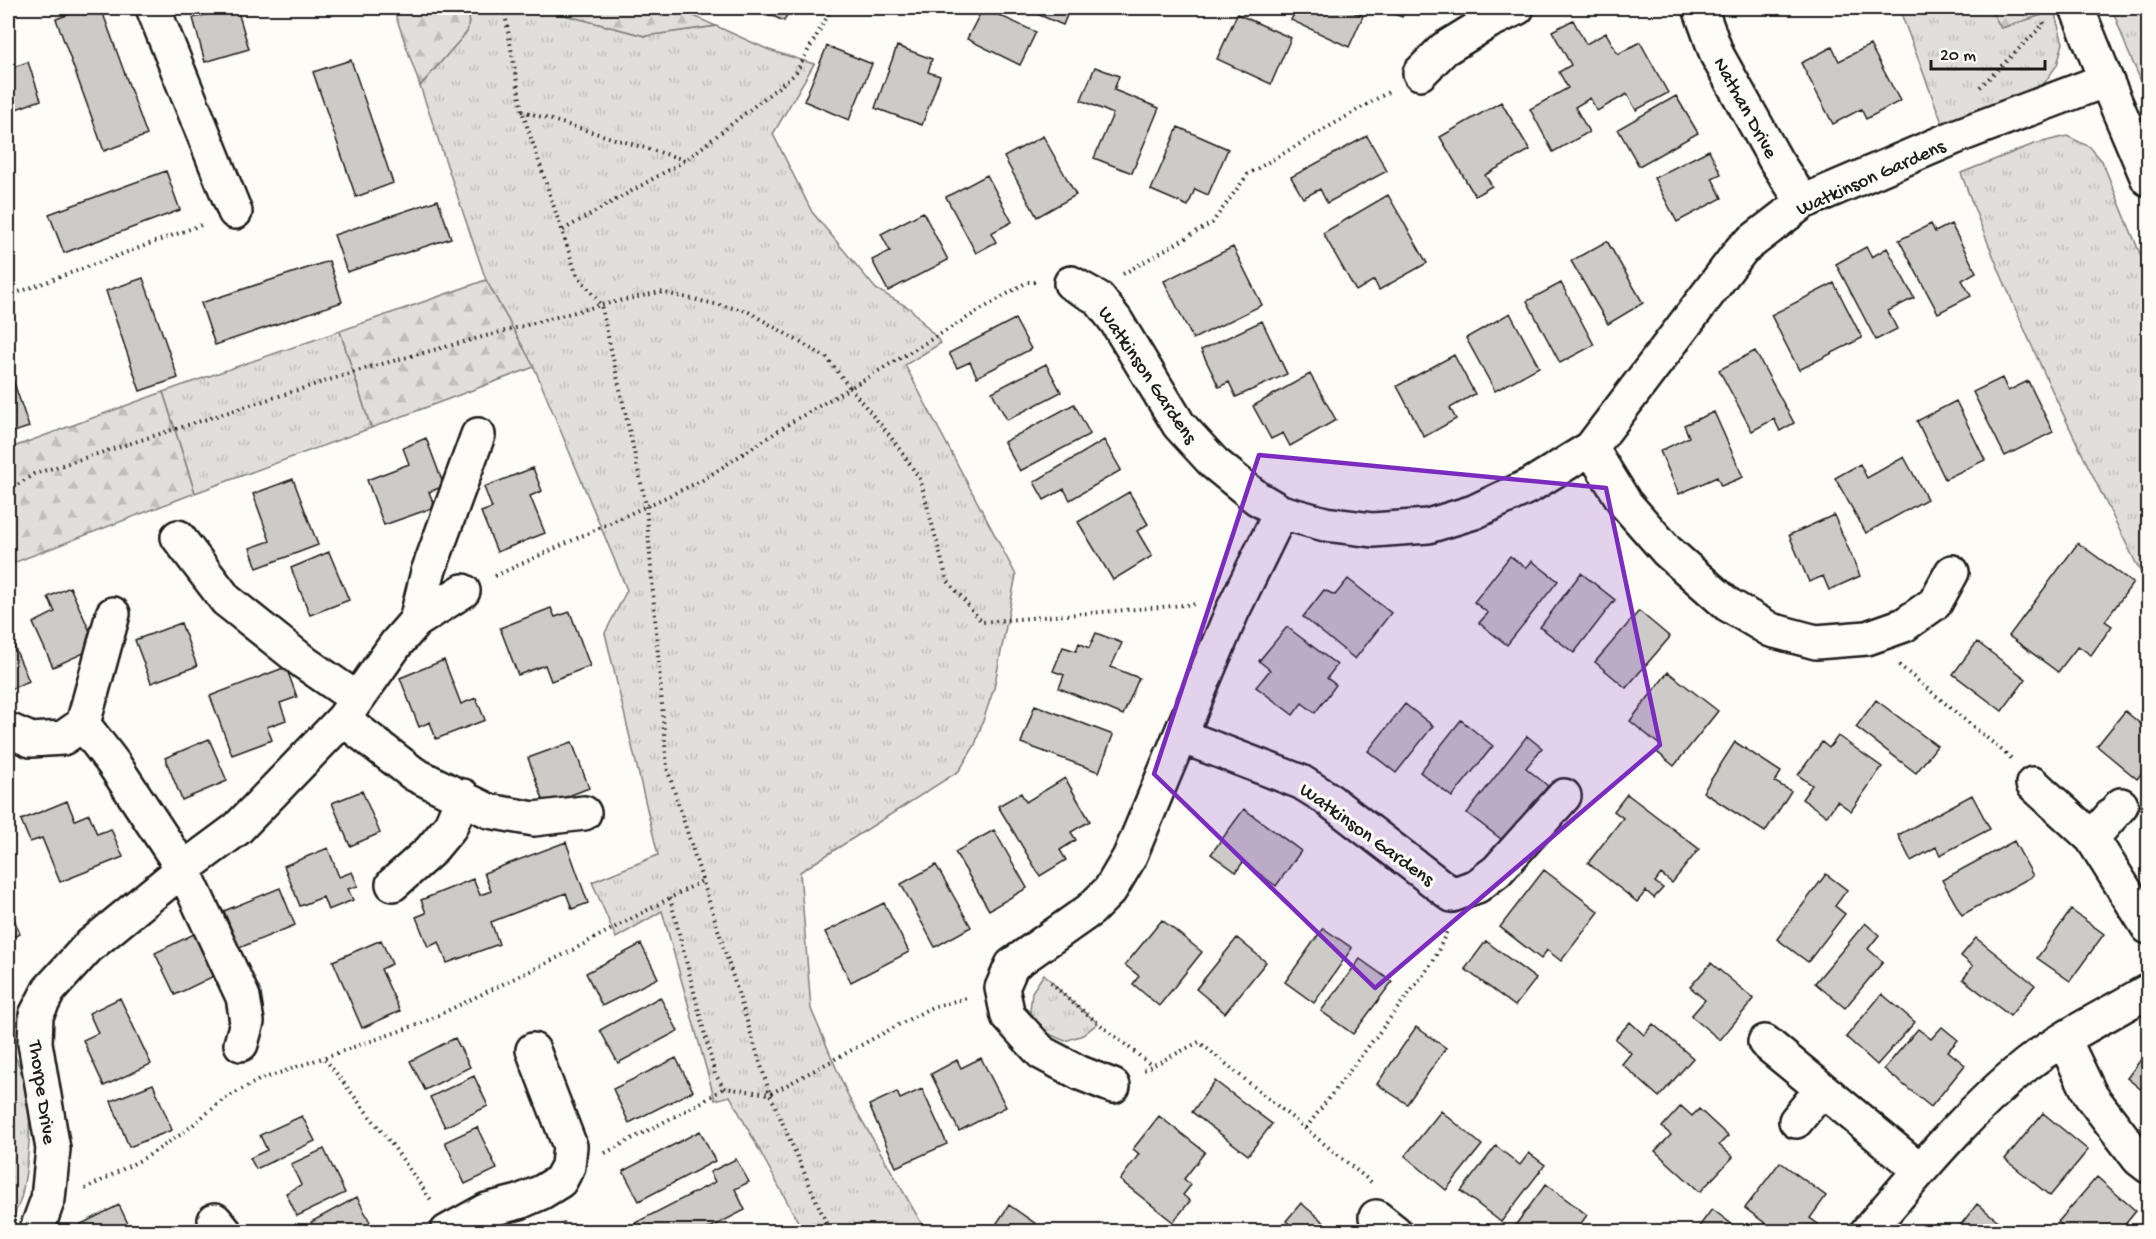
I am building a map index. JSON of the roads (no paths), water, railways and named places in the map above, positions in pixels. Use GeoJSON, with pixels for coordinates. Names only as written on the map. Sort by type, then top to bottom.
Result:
{"type":"FeatureCollection","features":[{"type":"Feature","properties":{"kind":"street"},"geometry":{"type":"LineString","coordinates":[[153,8],[235,212]]}},
{"type":"Feature","properties":{"kind":"street"},"geometry":{"type":"LineString","coordinates":[[1420,73],[1444,49],[1488,22],[1517,8]]}},
{"type":"Feature","properties":{"kind":"street","name":"Nathan Drive"},"geometry":{"type":"LineString","coordinates":[[1700,8],[1717,55],[1776,161],[1803,202]]}},
{"type":"Feature","properties":{"kind":"street"},"geometry":{"type":"LineString","coordinates":[[2078,8],[2148,178]]}},
{"type":"Feature","properties":{"kind":"street","name":"Watkinson Gardens"},"geometry":{"type":"LineString","coordinates":[[1071,283],[1098,298],[1116,321],[1179,425],[1214,463],[1257,498],[1281,512],[1325,524],[1373,530],[1428,526],[1474,512],[1531,485],[1591,448],[1742,249],[1803,202],[1960,135],[2106,80]]}},
{"type":"Feature","properties":{"kind":"street"},"geometry":{"type":"LineString","coordinates":[[416,621],[428,572],[478,435]]}},
{"type":"Feature","properties":{"kind":"street"},"geometry":{"type":"LineString","coordinates":[[1591,448],[1625,503],[1667,551],[1726,604],[1771,630],[1816,642],[1867,638],[1904,625],[1935,603],[1952,572]]}},
{"type":"Feature","properties":{"kind":"street"},"geometry":{"type":"LineString","coordinates":[[1113,1086],[1080,1073],[1042,1053],[1008,1016],[1002,988],[1012,965],[1090,910],[1110,890],[1129,858],[1232,612],[1281,512]]}},
{"type":"Feature","properties":{"kind":"street"},"geometry":{"type":"LineString","coordinates":[[178,537],[226,600],[305,663],[414,774],[463,796],[489,811],[534,819],[584,813]]}},
{"type":"Feature","properties":{"kind":"street","name":"Thorpe Drive"},"geometry":{"type":"LineString","coordinates":[[36,1232],[48,1199],[53,1149],[35,1043],[22,1013],[49,990],[88,947],[183,869],[237,829],[296,770],[350,709],[396,644],[416,621],[463,591]]}},
{"type":"Feature","properties":{"kind":"street"},"geometry":{"type":"LineString","coordinates":[[8,730],[31,740],[63,738],[83,724],[113,614]]}},
{"type":"Feature","properties":{"kind":"street"},"geometry":{"type":"LineString","coordinates":[[83,724],[113,763],[183,869],[243,998],[247,1022],[241,1044]]}},
{"type":"Feature","properties":{"kind":"street","name":"Watkinson Gardens"},"geometry":{"type":"LineString","coordinates":[[1181,736],[1301,782],[1325,797],[1452,895],[1477,886],[1497,872],[1564,796]]}},
{"type":"Feature","properties":{"kind":"street"},"geometry":{"type":"LineString","coordinates":[[2033,784],[2092,838],[2148,927]]}},
{"type":"Feature","properties":{"kind":"street"},"geometry":{"type":"LineString","coordinates":[[393,884],[430,851],[450,827],[463,796]]}},
{"type":"Feature","properties":{"kind":"street"},"geometry":{"type":"LineString","coordinates":[[2092,838],[2121,805]]}},
{"type":"Feature","properties":{"kind":"street"},"geometry":{"type":"LineString","coordinates":[[1868,1232],[1920,1170],[1989,1096],[2028,1063],[2148,991]]}},
{"type":"Feature","properties":{"kind":"street"},"geometry":{"type":"LineString","coordinates":[[2064,1040],[2091,1096],[2139,1159],[2148,1166]]}},
{"type":"Feature","properties":{"kind":"street"},"geometry":{"type":"LineString","coordinates":[[1765,1042],[1920,1170]]}},
{"type":"Feature","properties":{"kind":"street"},"geometry":{"type":"LineString","coordinates":[[449,1230],[487,1210],[519,1202],[542,1192],[560,1181],[568,1166],[570,1146],[533,1050]]}},
{"type":"Feature","properties":{"kind":"street"},"geometry":{"type":"LineString","coordinates":[[1796,1121],[1822,1089]]}}]}
